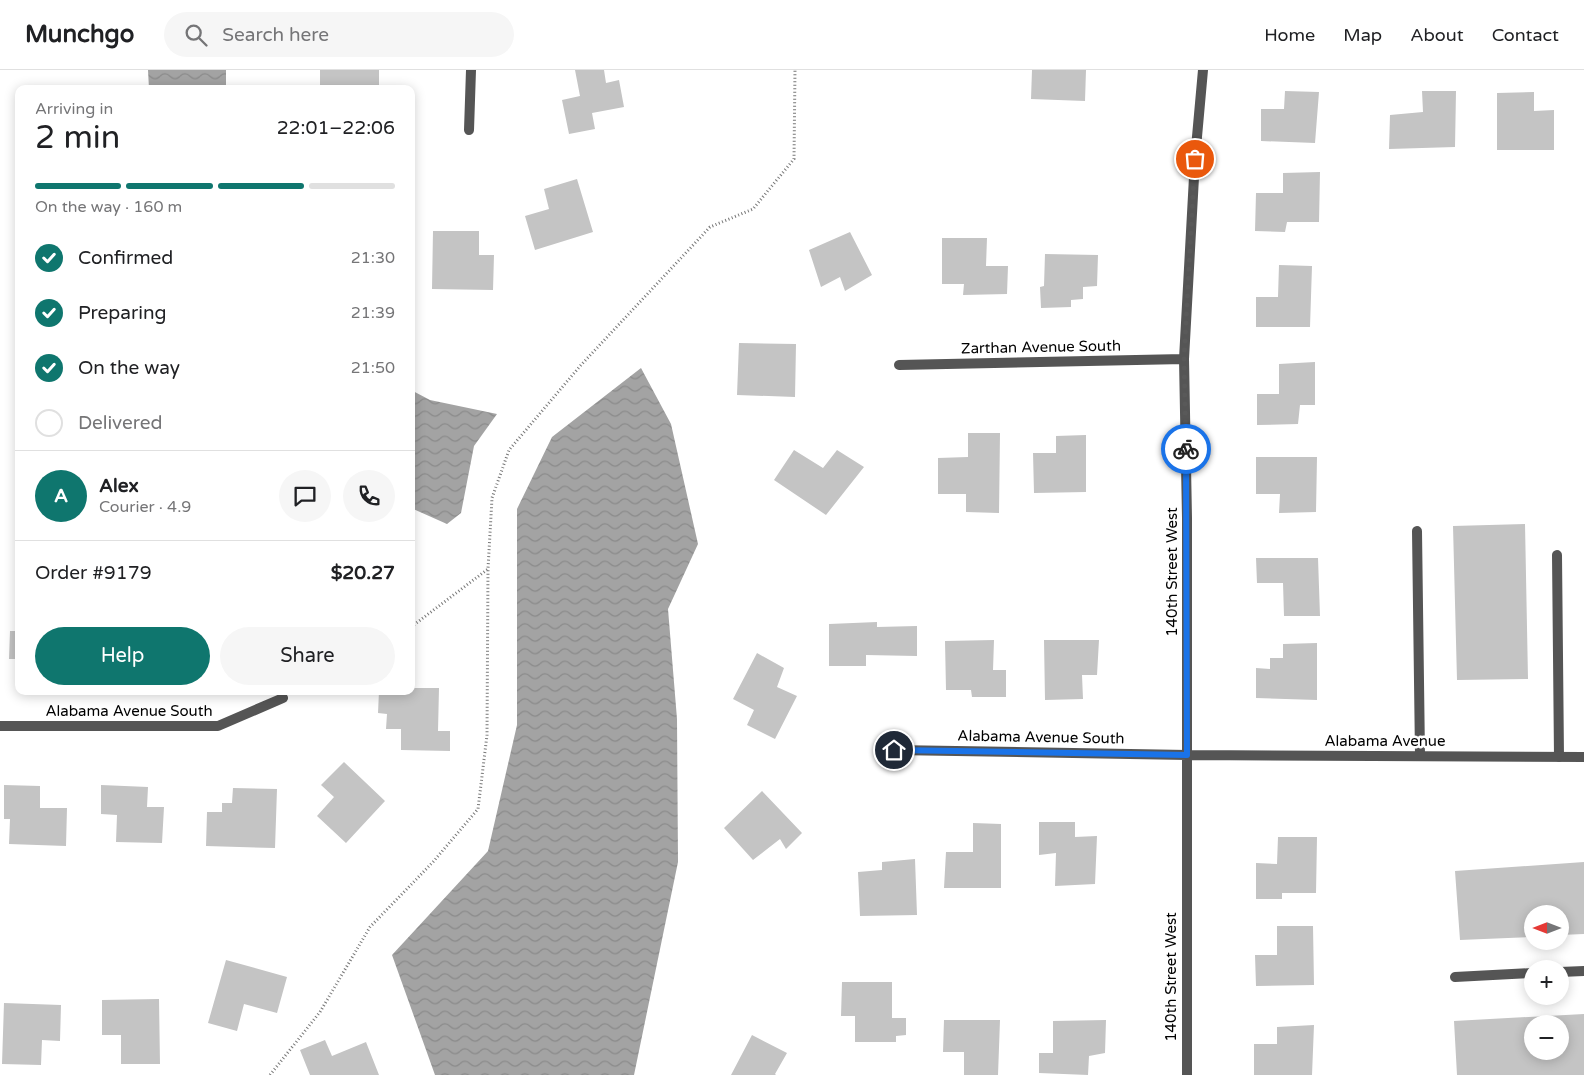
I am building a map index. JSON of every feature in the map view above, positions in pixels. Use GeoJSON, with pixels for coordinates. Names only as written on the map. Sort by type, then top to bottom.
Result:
{"type":"FeatureCollection","features":[{"type":"Feature","properties":{"kind":"street"},"geometry":{"type":"LineString","coordinates":[[469,130],[471,70]]}},
{"type":"Feature","properties":{"kind":"street","name":"140th Street West"},"geometry":{"type":"LineString","coordinates":[[1187,1075],[1184,359],[1195,159],[1203,70]]}},
{"type":"Feature","properties":{"kind":"street","name":"Zarthan Avenue South"},"geometry":{"type":"LineString","coordinates":[[899,365],[1184,359]]}},
{"type":"Feature","properties":{"kind":"street"},"geometry":{"type":"LineString","coordinates":[[1417,530],[1420,756]]}},
{"type":"Feature","properties":{"kind":"street"},"geometry":{"type":"LineString","coordinates":[[1557,555],[1560,757]]}},
{"type":"Feature","properties":{"kind":"street","name":"Alabama Avenue South"},"geometry":{"type":"LineString","coordinates":[[0,726],[218,726],[283,698]]}},
{"type":"Feature","properties":{"kind":"street","name":"Alabama Avenue South"},"geometry":{"type":"LineString","coordinates":[[894,750],[1187,755]]}},
{"type":"Feature","properties":{"kind":"street","name":"Alabama Avenue"},"geometry":{"type":"LineString","coordinates":[[1187,755],[1584,758]]}},
{"type":"Feature","properties":{"kind":"street"},"geometry":{"type":"LineString","coordinates":[[1569,972],[1584,971]]}},
{"type":"Feature","properties":{"kind":"street"},"geometry":{"type":"LineString","coordinates":[[1455,977],[1524,974]]}},
{"type":"Feature","properties":{"kind":"path"},"geometry":{"type":"LineString","coordinates":[[270,1075],[320,1012],[370,927],[433,862],[478,808],[486,735],[488,569],[492,498],[509,450],[581,365],[710,227],[753,210],[794,160],[796,70]]}},
{"type":"Feature","properties":{"kind":"path"},"geometry":{"type":"LineString","coordinates":[[415,624],[488,569]]}},
{"type":"Feature","properties":{"kind":"water"},"geometry":{"type":"Polygon","coordinates":[[[148,70],[226,70],[226,85],[149,85],[148,70]]]}},
{"type":"Feature","properties":{"kind":"water"},"geometry":{"type":"Polygon","coordinates":[[[641,368],[671,424],[698,544],[668,609],[677,719],[678,862],[634,1075],[435,1075],[392,955],[488,851],[517,725],[517,509],[552,437],[641,368]]]}},
{"type":"Feature","properties":{"kind":"water"},"geometry":{"type":"Polygon","coordinates":[[[415,392],[430,400],[497,414],[474,446],[461,513],[447,524],[415,510],[415,392]]]}},
{"type":"Feature","properties":{"kind":"building"},"geometry":{"type":"Polygon","coordinates":[[[320,70],[379,70],[379,85],[320,85],[320,70]]]}},
{"type":"Feature","properties":{"kind":"building"},"geometry":{"type":"Polygon","coordinates":[[[575,70],[604,70],[606,83],[619,80],[624,107],[592,113],[595,129],[569,134],[562,100],[580,96],[575,70]]]}},
{"type":"Feature","properties":{"kind":"building"},"geometry":{"type":"Polygon","coordinates":[[[1032,70],[1086,70],[1085,101],[1031,99],[1032,70]]]}},
{"type":"Feature","properties":{"kind":"building"},"geometry":{"type":"Polygon","coordinates":[[[1285,91],[1319,92],[1315,143],[1261,141],[1261,109],[1284,109],[1285,91]]]}},
{"type":"Feature","properties":{"kind":"building"},"geometry":{"type":"Polygon","coordinates":[[[1422,91],[1456,91],[1455,147],[1389,149],[1390,115],[1423,112],[1422,91]]]}},
{"type":"Feature","properties":{"kind":"building"},"geometry":{"type":"Polygon","coordinates":[[[1534,92],[1534,111],[1554,110],[1554,150],[1497,150],[1497,93],[1534,92]]]}},
{"type":"Feature","properties":{"kind":"building"},"geometry":{"type":"Polygon","coordinates":[[[1320,172],[1319,222],[1287,222],[1285,232],[1255,231],[1256,193],[1283,193],[1283,173],[1320,172]]]}},
{"type":"Feature","properties":{"kind":"building"},"geometry":{"type":"Polygon","coordinates":[[[577,179],[593,232],[535,250],[525,216],[549,209],[544,189],[577,179]]]}},
{"type":"Feature","properties":{"kind":"building"},"geometry":{"type":"Polygon","coordinates":[[[433,231],[479,231],[479,255],[494,255],[493,290],[432,289],[433,231]]]}},
{"type":"Feature","properties":{"kind":"building"},"geometry":{"type":"Polygon","coordinates":[[[850,232],[872,275],[845,291],[840,277],[821,287],[809,250],[850,232]]]}},
{"type":"Feature","properties":{"kind":"building"},"geometry":{"type":"Polygon","coordinates":[[[942,238],[987,238],[986,266],[1008,266],[1007,294],[963,295],[964,284],[942,284],[942,238]]]}},
{"type":"Feature","properties":{"kind":"building"},"geometry":{"type":"Polygon","coordinates":[[[1045,254],[1098,255],[1097,286],[1083,287],[1083,299],[1071,300],[1071,307],[1041,308],[1040,287],[1044,286],[1045,254]]]}},
{"type":"Feature","properties":{"kind":"building"},"geometry":{"type":"Polygon","coordinates":[[[1279,265],[1312,266],[1310,327],[1256,327],[1256,297],[1278,297],[1279,265]]]}},
{"type":"Feature","properties":{"kind":"building"},"geometry":{"type":"Polygon","coordinates":[[[739,343],[796,344],[795,397],[737,395],[739,343]]]}},
{"type":"Feature","properties":{"kind":"building"},"geometry":{"type":"Polygon","coordinates":[[[1315,362],[1315,405],[1300,405],[1298,424],[1257,425],[1257,394],[1279,394],[1279,364],[1315,362]]]}},
{"type":"Feature","properties":{"kind":"building"},"geometry":{"type":"Polygon","coordinates":[[[968,433],[1000,433],[999,513],[966,512],[966,494],[938,494],[938,458],[968,457],[968,433]]]}},
{"type":"Feature","properties":{"kind":"building"},"geometry":{"type":"Polygon","coordinates":[[[1086,435],[1086,492],[1034,493],[1033,453],[1056,453],[1056,436],[1086,435]]]}},
{"type":"Feature","properties":{"kind":"building"},"geometry":{"type":"Polygon","coordinates":[[[794,450],[823,468],[837,450],[864,467],[826,515],[774,480],[794,450]]]}},
{"type":"Feature","properties":{"kind":"building"},"geometry":{"type":"Polygon","coordinates":[[[1256,457],[1317,457],[1316,512],[1279,513],[1280,494],[1256,494],[1256,457]]]}},
{"type":"Feature","properties":{"kind":"building"},"geometry":{"type":"Polygon","coordinates":[[[1525,524],[1528,679],[1457,680],[1453,526],[1525,524]]]}},
{"type":"Feature","properties":{"kind":"building"},"geometry":{"type":"Polygon","coordinates":[[[1256,558],[1318,558],[1320,616],[1284,616],[1283,583],[1257,583],[1256,558]]]}},
{"type":"Feature","properties":{"kind":"building"},"geometry":{"type":"Polygon","coordinates":[[[877,622],[877,627],[917,626],[917,656],[866,655],[866,666],[829,666],[829,624],[877,622]]]}},
{"type":"Feature","properties":{"kind":"building"},"geometry":{"type":"Polygon","coordinates":[[[10,631],[15,631],[15,659],[9,659],[10,631]]]}},
{"type":"Feature","properties":{"kind":"building"},"geometry":{"type":"Polygon","coordinates":[[[994,640],[993,670],[1006,670],[1006,697],[972,697],[971,690],[946,690],[945,641],[994,640]]]}},
{"type":"Feature","properties":{"kind":"building"},"geometry":{"type":"Polygon","coordinates":[[[1044,640],[1099,640],[1097,675],[1082,675],[1083,699],[1045,700],[1044,640]]]}},
{"type":"Feature","properties":{"kind":"building"},"geometry":{"type":"Polygon","coordinates":[[[1317,643],[1317,700],[1256,698],[1256,668],[1270,669],[1270,658],[1283,658],[1283,644],[1317,643]]]}},
{"type":"Feature","properties":{"kind":"building"},"geometry":{"type":"Polygon","coordinates":[[[757,653],[784,668],[777,687],[797,696],[775,739],[747,725],[754,710],[733,699],[757,653]]]}},
{"type":"Feature","properties":{"kind":"building"},"geometry":{"type":"Polygon","coordinates":[[[415,688],[439,688],[438,731],[450,731],[450,751],[401,750],[401,729],[386,729],[387,714],[378,713],[379,695],[415,695],[415,688]]]}},
{"type":"Feature","properties":{"kind":"building"},"geometry":{"type":"Polygon","coordinates":[[[344,762],[385,801],[346,843],[317,816],[334,797],[321,785],[344,762]]]}},
{"type":"Feature","properties":{"kind":"building"},"geometry":{"type":"Polygon","coordinates":[[[4,785],[40,786],[40,808],[67,808],[66,846],[9,844],[10,819],[4,819],[4,785]]]}},
{"type":"Feature","properties":{"kind":"building"},"geometry":{"type":"Polygon","coordinates":[[[101,785],[148,787],[147,807],[164,807],[162,843],[116,842],[117,815],[101,814],[101,785]]]}},
{"type":"Feature","properties":{"kind":"building"},"geometry":{"type":"Polygon","coordinates":[[[233,788],[277,789],[275,848],[206,846],[207,812],[222,812],[222,803],[232,803],[233,788]]]}},
{"type":"Feature","properties":{"kind":"building"},"geometry":{"type":"Polygon","coordinates":[[[762,791],[802,833],[786,849],[780,839],[753,860],[724,828],[762,791]]]}},
{"type":"Feature","properties":{"kind":"building"},"geometry":{"type":"Polygon","coordinates":[[[1039,822],[1075,822],[1075,837],[1097,836],[1095,884],[1055,886],[1056,853],[1039,855],[1039,822]]]}},
{"type":"Feature","properties":{"kind":"building"},"geometry":{"type":"Polygon","coordinates":[[[973,823],[1001,824],[1001,888],[944,888],[946,852],[973,852],[973,823]]]}},
{"type":"Feature","properties":{"kind":"building"},"geometry":{"type":"Polygon","coordinates":[[[1278,837],[1317,837],[1316,893],[1282,893],[1282,899],[1256,899],[1256,863],[1277,864],[1278,837]]]}},
{"type":"Feature","properties":{"kind":"building"},"geometry":{"type":"Polygon","coordinates":[[[915,859],[917,915],[860,916],[858,872],[882,870],[882,862],[915,859]]]}},
{"type":"Feature","properties":{"kind":"building"},"geometry":{"type":"Polygon","coordinates":[[[1584,862],[1584,934],[1569,935],[1569,905],[1524,905],[1524,937],[1460,940],[1455,871],[1584,862]]]}},
{"type":"Feature","properties":{"kind":"building"},"geometry":{"type":"Polygon","coordinates":[[[1277,926],[1313,926],[1314,985],[1256,986],[1255,955],[1277,955],[1277,926]]]}},
{"type":"Feature","properties":{"kind":"building"},"geometry":{"type":"Polygon","coordinates":[[[226,960],[287,977],[277,1013],[244,1004],[237,1031],[208,1023],[226,960]]]}},
{"type":"Feature","properties":{"kind":"building"},"geometry":{"type":"Polygon","coordinates":[[[842,982],[892,982],[892,1018],[906,1018],[906,1035],[896,1036],[896,1042],[855,1042],[855,1016],[841,1016],[842,982]]]}},
{"type":"Feature","properties":{"kind":"building"},"geometry":{"type":"Polygon","coordinates":[[[159,999],[160,1064],[121,1064],[121,1035],[102,1035],[102,1000],[159,999]]]}},
{"type":"Feature","properties":{"kind":"building"},"geometry":{"type":"Polygon","coordinates":[[[4,1003],[61,1005],[60,1041],[42,1040],[41,1065],[2,1064],[4,1003]]]}},
{"type":"Feature","properties":{"kind":"building"},"geometry":{"type":"Polygon","coordinates":[[[1584,1014],[1584,1075],[1457,1075],[1454,1021],[1524,1017],[1524,1060],[1569,1060],[1569,1015],[1565,1015],[1584,1014]]]}},
{"type":"Feature","properties":{"kind":"building"},"geometry":{"type":"Polygon","coordinates":[[[944,1020],[1000,1020],[998,1075],[964,1075],[964,1052],[943,1052],[944,1020]]]}},
{"type":"Feature","properties":{"kind":"building"},"geometry":{"type":"Polygon","coordinates":[[[1106,1020],[1105,1053],[1089,1056],[1088,1075],[1039,1073],[1039,1053],[1053,1053],[1053,1021],[1106,1020]]]}},
{"type":"Feature","properties":{"kind":"building"},"geometry":{"type":"Polygon","coordinates":[[[1314,1025],[1312,1075],[1254,1075],[1254,1044],[1277,1044],[1277,1027],[1314,1025]]]}},
{"type":"Feature","properties":{"kind":"building"},"geometry":{"type":"Polygon","coordinates":[[[752,1035],[787,1053],[776,1075],[731,1075],[752,1035]]]}},
{"type":"Feature","properties":{"kind":"building"},"geometry":{"type":"Polygon","coordinates":[[[325,1040],[332,1056],[366,1042],[379,1075],[310,1075],[300,1050],[325,1040]]]}},
{"type":"Feature","properties":{"kind":"way so far"},"geometry":{"type":"LineString","coordinates":[[1186,449],[1184,359],[1195,159]]}},
{"type":"Feature","properties":{"kind":"route"},"geometry":{"type":"LineString","coordinates":[[894,750],[1187,755],[1186,449]]}}]}
